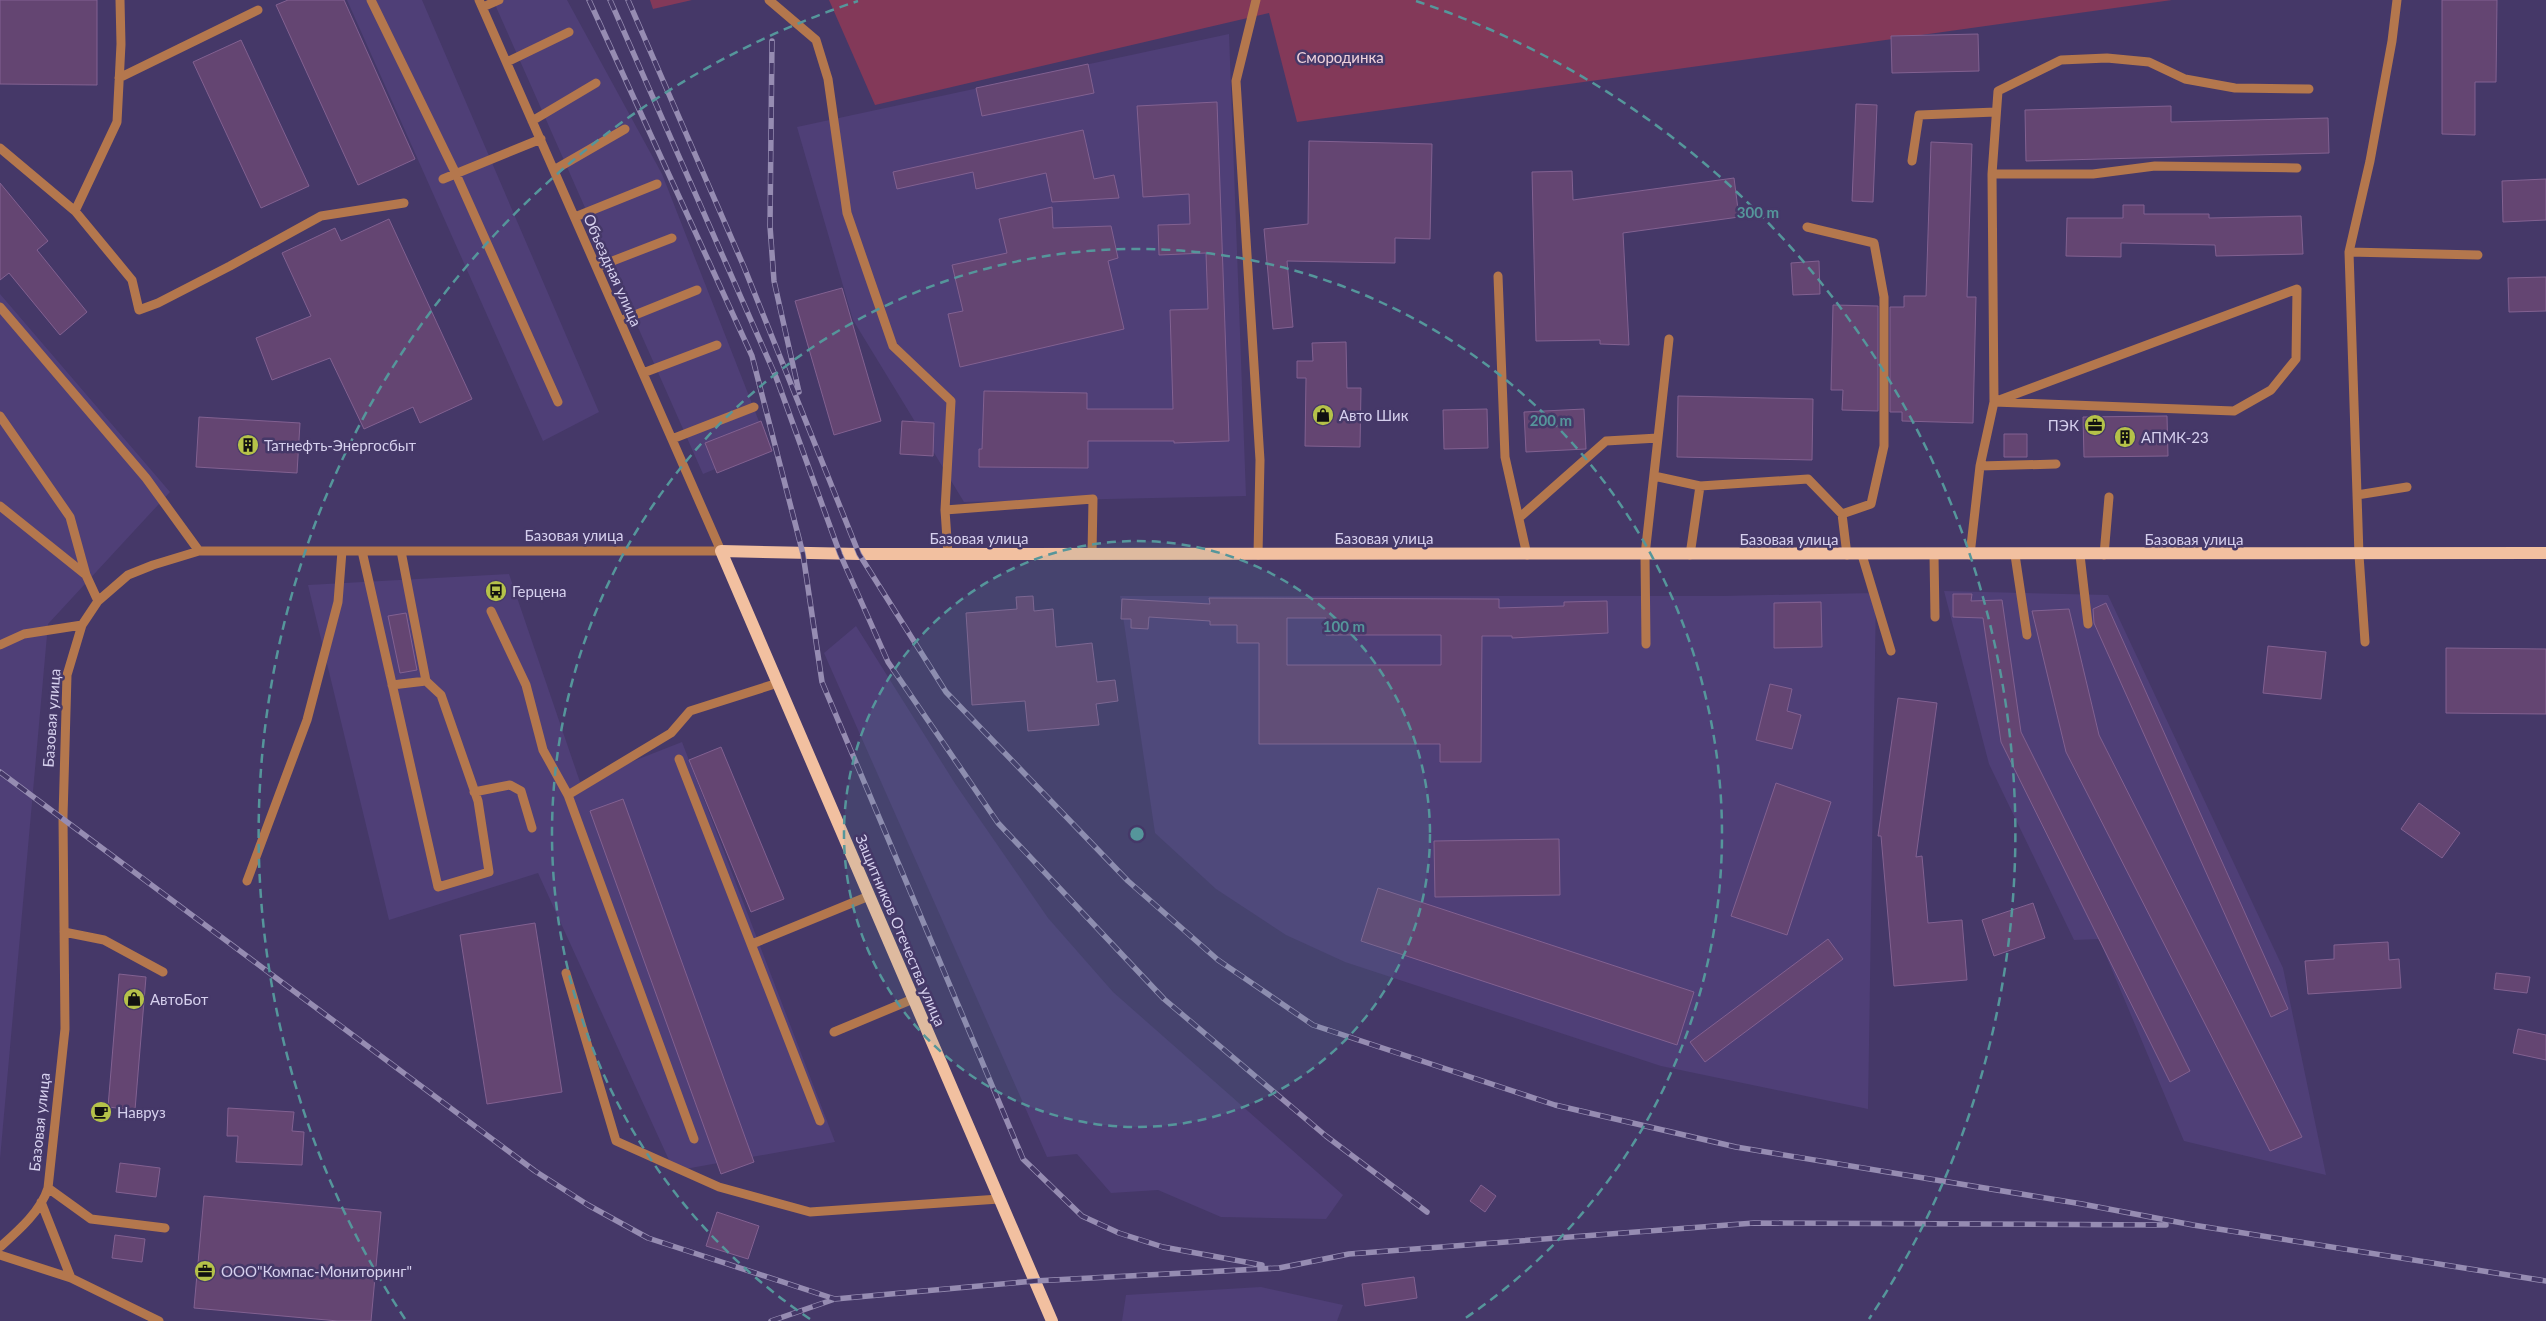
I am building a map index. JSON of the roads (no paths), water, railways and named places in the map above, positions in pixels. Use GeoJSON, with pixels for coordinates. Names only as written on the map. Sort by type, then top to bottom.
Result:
{"type":"FeatureCollection","features":[{"type":"Feature","properties":{"kind":"main road","name":"Базовая улица"},"geometry":{"type":"LineString","coordinates":[[722,552],[1258,555],[2359,555],[2546,553]]}},
{"type":"Feature","properties":{"kind":"main road","name":"Защитников Отечества улица"},"geometry":{"type":"LineString","coordinates":[[722,552],[1052,1321]]}},
{"type":"Feature","properties":{"kind":"street"},"geometry":{"type":"LineString","coordinates":[[75,211],[117,122],[120,0]]}},
{"type":"Feature","properties":{"kind":"street"},"geometry":{"type":"LineString","coordinates":[[371,0],[456,174],[558,402]]}},
{"type":"Feature","properties":{"kind":"street"},"geometry":{"type":"LineString","coordinates":[[481,4],[499,0]]}},
{"type":"Feature","properties":{"kind":"street"},"geometry":{"type":"LineString","coordinates":[[769,0],[816,40],[828,79],[847,213],[893,346],[951,400],[945,510],[948,554]]}},
{"type":"Feature","properties":{"kind":"street"},"geometry":{"type":"LineString","coordinates":[[1256,0],[1236,81],[1260,460],[1258,555]]}},
{"type":"Feature","properties":{"kind":"street"},"geometry":{"type":"LineString","coordinates":[[2365,642],[2359,555],[2349,252],[2370,161],[2392,41],[2396,0]]}},
{"type":"Feature","properties":{"kind":"street","name":"Объездная улица"},"geometry":{"type":"LineString","coordinates":[[481,4],[722,552]]}},
{"type":"Feature","properties":{"kind":"street"},"geometry":{"type":"LineString","coordinates":[[119,78],[258,10]]}},
{"type":"Feature","properties":{"kind":"street"},"geometry":{"type":"LineString","coordinates":[[507,62],[569,32]]}},
{"type":"Feature","properties":{"kind":"street"},"geometry":{"type":"LineString","coordinates":[[1970,555],[1980,466],[1994,402],[1992,174],[1998,91],[2061,60],[2107,58],[2149,62],[2186,79],[2235,88],[2309,90]]}},
{"type":"Feature","properties":{"kind":"street"},"geometry":{"type":"LineString","coordinates":[[532,121],[596,83]]}},
{"type":"Feature","properties":{"kind":"street"},"geometry":{"type":"LineString","coordinates":[[1912,162],[1919,115],[1996,112]]}},
{"type":"Feature","properties":{"kind":"street"},"geometry":{"type":"LineString","coordinates":[[554,170],[625,129]]}},
{"type":"Feature","properties":{"kind":"street"},"geometry":{"type":"LineString","coordinates":[[443,179],[540,139]]}},
{"type":"Feature","properties":{"kind":"street"},"geometry":{"type":"LineString","coordinates":[[0,148],[75,211],[132,280],[139,310],[158,303],[230,266],[321,216],[404,203]]}},
{"type":"Feature","properties":{"kind":"street"},"geometry":{"type":"LineString","coordinates":[[1992,174],[2093,174],[2155,166],[2297,168]]}},
{"type":"Feature","properties":{"kind":"street"},"geometry":{"type":"LineString","coordinates":[[575,217],[657,184]]}},
{"type":"Feature","properties":{"kind":"street"},"geometry":{"type":"LineString","coordinates":[[1807,226],[1874,243],[1884,297],[1884,446],[1871,504],[1842,514]]}},
{"type":"Feature","properties":{"kind":"street"},"geometry":{"type":"LineString","coordinates":[[597,267],[672,238]]}},
{"type":"Feature","properties":{"kind":"street"},"geometry":{"type":"LineString","coordinates":[[2349,252],[2478,255]]}},
{"type":"Feature","properties":{"kind":"street"},"geometry":{"type":"LineString","coordinates":[[1498,276],[1505,457],[1527,555]]}},
{"type":"Feature","properties":{"kind":"street"},"geometry":{"type":"LineString","coordinates":[[2297,289],[2296,359],[2271,390],[2234,411],[1994,402],[2297,289]]}},
{"type":"Feature","properties":{"kind":"street"},"geometry":{"type":"LineString","coordinates":[[620,321],[697,290]]}},
{"type":"Feature","properties":{"kind":"street"},"geometry":{"type":"LineString","coordinates":[[0,307],[146,478],[199,551]]}},
{"type":"Feature","properties":{"kind":"street"},"geometry":{"type":"LineString","coordinates":[[1646,644],[1645,555],[1668,339]]}},
{"type":"Feature","properties":{"kind":"street"},"geometry":{"type":"LineString","coordinates":[[643,373],[717,345]]}},
{"type":"Feature","properties":{"kind":"street"},"geometry":{"type":"LineString","coordinates":[[672,439],[754,407]]}},
{"type":"Feature","properties":{"kind":"street"},"geometry":{"type":"LineString","coordinates":[[0,416],[70,517],[86,575],[98,601]]}},
{"type":"Feature","properties":{"kind":"street"},"geometry":{"type":"LineString","coordinates":[[1519,518],[1606,441],[1658,438]]}},
{"type":"Feature","properties":{"kind":"street"},"geometry":{"type":"LineString","coordinates":[[1980,466],[2056,464]]}},
{"type":"Feature","properties":{"kind":"street"},"geometry":{"type":"LineString","coordinates":[[1654,476],[1700,486],[1808,479],[1842,514],[1847,555]]}},
{"type":"Feature","properties":{"kind":"street"},"geometry":{"type":"LineString","coordinates":[[1690,555],[1700,486]]}},
{"type":"Feature","properties":{"kind":"street"},"geometry":{"type":"LineString","coordinates":[[2357,495],[2407,487]]}},
{"type":"Feature","properties":{"kind":"street"},"geometry":{"type":"LineString","coordinates":[[2104,555],[2109,497]]}},
{"type":"Feature","properties":{"kind":"street"},"geometry":{"type":"LineString","coordinates":[[945,510],[1093,499],[1092,554]]}},
{"type":"Feature","properties":{"kind":"street"},"geometry":{"type":"LineString","coordinates":[[0,506],[86,575]]}},
{"type":"Feature","properties":{"kind":"street","name":"Базовая улица"},"geometry":{"type":"LineString","coordinates":[[0,1247],[21,1228],[41,1202],[48,1188],[65,1029],[63,817],[67,675],[82,625],[98,601],[128,576],[153,565],[199,551],[722,552]]}},
{"type":"Feature","properties":{"kind":"street"},"geometry":{"type":"LineString","coordinates":[[247,881],[307,720],[338,602],[342,551]]}},
{"type":"Feature","properties":{"kind":"street"},"geometry":{"type":"LineString","coordinates":[[362,551],[438,887],[489,872],[474,792],[441,696],[426,681],[401,551]]}},
{"type":"Feature","properties":{"kind":"street"},"geometry":{"type":"LineString","coordinates":[[1862,555],[1892,652]]}},
{"type":"Feature","properties":{"kind":"street"},"geometry":{"type":"LineString","coordinates":[[1934,555],[1935,617]]}},
{"type":"Feature","properties":{"kind":"street"},"geometry":{"type":"LineString","coordinates":[[2015,555],[2027,635]]}},
{"type":"Feature","properties":{"kind":"street"},"geometry":{"type":"LineString","coordinates":[[2080,555],[2088,624]]}},
{"type":"Feature","properties":{"kind":"street"},"geometry":{"type":"LineString","coordinates":[[491,611],[526,685],[543,750],[568,795],[694,1139]]}},
{"type":"Feature","properties":{"kind":"street"},"geometry":{"type":"LineString","coordinates":[[0,646],[24,634],[82,625]]}},
{"type":"Feature","properties":{"kind":"street"},"geometry":{"type":"LineString","coordinates":[[392,685],[426,681]]}},
{"type":"Feature","properties":{"kind":"street"},"geometry":{"type":"LineString","coordinates":[[568,795],[671,733],[690,711],[778,683]]}},
{"type":"Feature","properties":{"kind":"street"},"geometry":{"type":"LineString","coordinates":[[679,759],[820,1121]]}},
{"type":"Feature","properties":{"kind":"street"},"geometry":{"type":"LineString","coordinates":[[474,792],[510,785],[521,791],[532,828]]}},
{"type":"Feature","properties":{"kind":"street"},"geometry":{"type":"LineString","coordinates":[[752,944],[869,896]]}},
{"type":"Feature","properties":{"kind":"street"},"geometry":{"type":"LineString","coordinates":[[64,932],[104,940],[163,972]]}},
{"type":"Feature","properties":{"kind":"street"},"geometry":{"type":"LineString","coordinates":[[566,973],[616,1141],[719,1187],[810,1212],[999,1199]]}},
{"type":"Feature","properties":{"kind":"street"},"geometry":{"type":"LineString","coordinates":[[834,1032],[913,999]]}},
{"type":"Feature","properties":{"kind":"street"},"geometry":{"type":"LineString","coordinates":[[48,1188],[91,1219],[165,1228]]}},
{"type":"Feature","properties":{"kind":"street"},"geometry":{"type":"LineString","coordinates":[[41,1202],[72,1278]]}},
{"type":"Feature","properties":{"kind":"street"},"geometry":{"type":"LineString","coordinates":[[0,1255],[72,1278],[159,1321]]}},
{"type":"Feature","properties":{"kind":"railway"},"geometry":{"type":"LineString","coordinates":[[589,0],[752,356],[803,554],[822,682],[1023,1159],[1082,1216],[1119,1233],[1163,1247],[1262,1265]]}},
{"type":"Feature","properties":{"kind":"railway"},"geometry":{"type":"LineString","coordinates":[[610,0],[776,377],[840,554],[888,662],[998,823],[1164,999],[1326,1136],[1427,1212]]}},
{"type":"Feature","properties":{"kind":"railway"},"geometry":{"type":"LineString","coordinates":[[628,0],[744,267],[859,554],[946,692],[1128,881],[1218,960],[1313,1025],[1555,1105],[1736,1147],[2082,1204],[2193,1225],[2546,1281]]}},
{"type":"Feature","properties":{"kind":"railway"},"geometry":{"type":"LineString","coordinates":[[772,41],[770,226],[774,281],[799,392]]}},
{"type":"Feature","properties":{"kind":"railway"},"geometry":{"type":"LineString","coordinates":[[0,772],[535,1171],[588,1205],[648,1238],[835,1299],[1034,1281],[1279,1268],[1349,1254],[1754,1223],[2166,1225]]}},
{"type":"Feature","properties":{"kind":"railway"},"geometry":{"type":"LineString","coordinates":[[771,1321],[835,1299]]}},
{"type":"Feature","properties":{"kind":"place","name":"Авто Шик"},"geometry":{"type":"Point","coordinates":[1323,415]}},
{"type":"Feature","properties":{"kind":"place","name":"ПЭК"},"geometry":{"type":"Point","coordinates":[2095,425]}},
{"type":"Feature","properties":{"kind":"place","name":"АПМК-23"},"geometry":{"type":"Point","coordinates":[2125,437]}},
{"type":"Feature","properties":{"kind":"place","name":"Татнефть-Энергосбыт"},"geometry":{"type":"Point","coordinates":[248,445]}},
{"type":"Feature","properties":{"kind":"place","name":"Герцена"},"geometry":{"type":"Point","coordinates":[496,591]}},
{"type":"Feature","properties":{"kind":"place","name":"АвтоБот"},"geometry":{"type":"Point","coordinates":[134,999]}},
{"type":"Feature","properties":{"kind":"place","name":"Навруз"},"geometry":{"type":"Point","coordinates":[101,1112]}},
{"type":"Feature","properties":{"kind":"place","name":"ООО\"Компас-Мониторинг\""},"geometry":{"type":"Point","coordinates":[205,1271]}},
{"type":"Feature","properties":{"kind":"park label","name":"Смородинка"},"geometry":{"type":"Point","coordinates":[1340,57]}}]}
